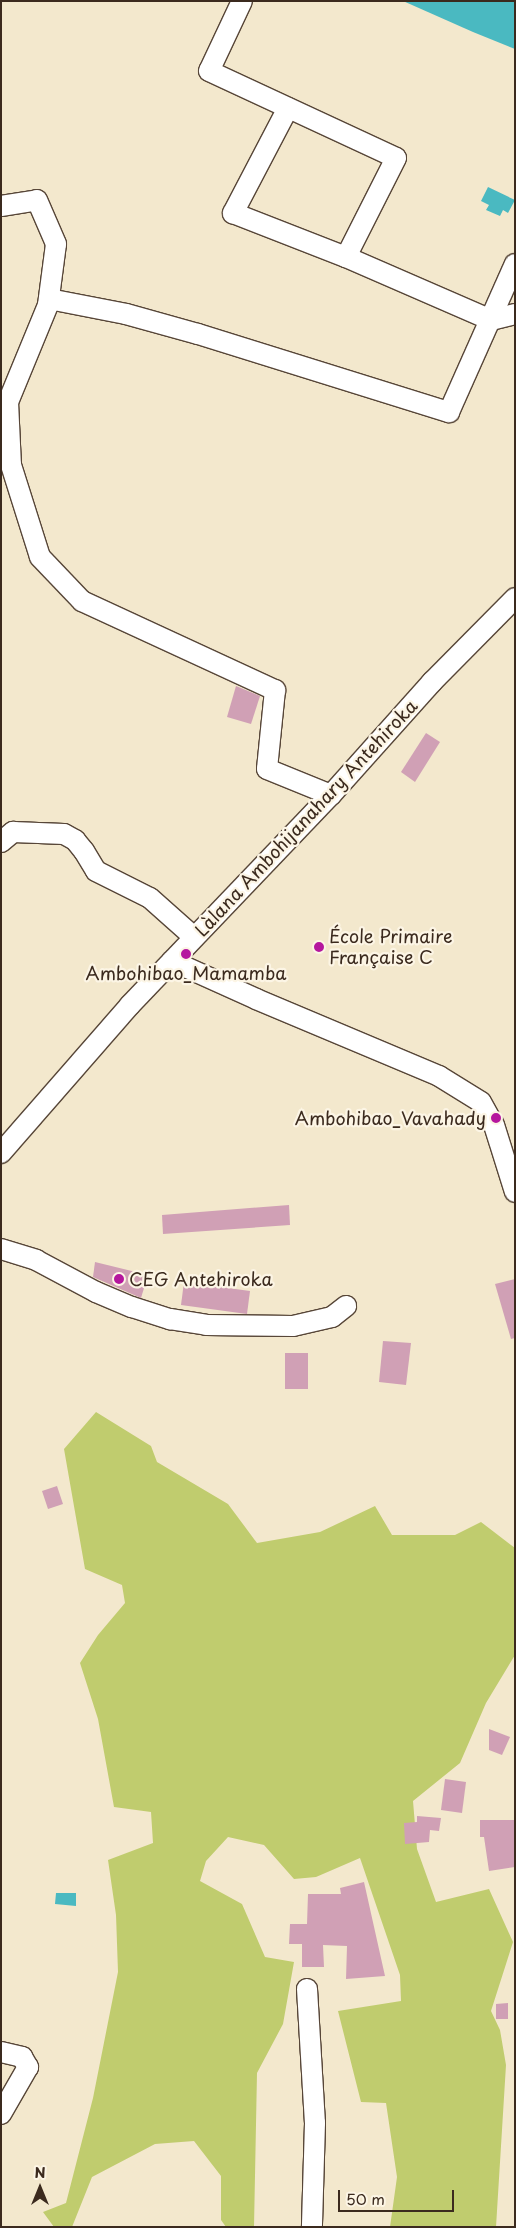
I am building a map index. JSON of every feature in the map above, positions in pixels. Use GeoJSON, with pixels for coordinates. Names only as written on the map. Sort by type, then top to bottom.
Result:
{"type":"FeatureCollection","features":[{"type":"Feature","properties":{"kind":"street"},"geometry":{"type":"LineString","coordinates":[[242,1],[209,71],[396,158],[346,258]]}},
{"type":"Feature","properties":{"kind":"street"},"geometry":{"type":"LineString","coordinates":[[288,108],[233,213],[346,258],[491,320],[515,314]]}},
{"type":"Feature","properties":{"kind":"street"},"geometry":{"type":"LineString","coordinates":[[1,206],[38,200],[56,244],[49,298],[8,402],[11,465],[40,557],[82,601],[275,690],[267,769],[331,795]]}},
{"type":"Feature","properties":{"kind":"street"},"geometry":{"type":"LineString","coordinates":[[49,298],[126,314],[198,334],[449,412],[515,264]]}},
{"type":"Feature","properties":{"kind":"street","name":"Làlana Ambohijanahary Antehiroka"},"geometry":{"type":"LineString","coordinates":[[1,1153],[62,1080],[194,937],[331,795],[432,682],[515,598]]}},
{"type":"Feature","properties":{"kind":"street"},"geometry":{"type":"LineString","coordinates":[[1,842],[13,832],[64,834],[75,840],[96,871],[150,898],[194,937]]}},
{"type":"Feature","properties":{"kind":"street"},"geometry":{"type":"LineString","coordinates":[[172,961],[256,999],[439,1076],[481,1102],[494,1125],[515,1192]]}},
{"type":"Feature","properties":{"kind":"street"},"geometry":{"type":"LineString","coordinates":[[1,1248],[36,1260],[114,1300],[170,1319],[223,1326],[293,1326],[332,1317],[346,1306]]}},
{"type":"Feature","properties":{"kind":"street"},"geometry":{"type":"LineString","coordinates":[[307,1990],[315,2123],[312,2227]]}},
{"type":"Feature","properties":{"kind":"street"},"geometry":{"type":"LineString","coordinates":[[1,2052],[22,2057],[28,2068],[1,2114]]}},
{"type":"Feature","properties":{"kind":"green space"},"geometry":{"type":"Polygon","coordinates":[[[96,1412],[151,1446],[157,1462],[228,1504],[257,1543],[320,1532],[375,1506],[392,1535],[455,1535],[481,1522],[515,1548],[515,1655],[486,1703],[460,1763],[413,1801],[417,1849],[436,1902],[489,1889],[513,1942],[491,2011],[500,2030],[506,2065],[496,2227],[390,2227],[397,2177],[386,2103],[361,2102],[338,2011],[401,2001],[400,1975],[360,1858],[316,1877],[294,1879],[264,1845],[228,1837],[206,1861],[200,1881],[242,1904],[265,1957],[294,1962],[283,2024],[257,2073],[254,2227],[226,2227],[221,2220],[221,2176],[194,2141],[155,2144],[92,2177],[72,2227],[54,2227],[43,2212],[66,2203],[93,2098],[118,1972],[116,1915],[108,1860],[153,1843],[151,1812],[114,1807],[98,1719],[80,1663],[98,1635],[125,1603],[122,1585],[85,1569],[64,1449],[96,1412]]]}},
{"type":"Feature","properties":{"kind":"water"},"geometry":{"type":"Polygon","coordinates":[[[403,1],[515,1],[515,49],[473,32],[403,1]]]}},
{"type":"Feature","properties":{"kind":"water"},"geometry":{"type":"Polygon","coordinates":[[[488,187],[515,200],[508,213],[503,210],[500,216],[486,210],[489,205],[481,201],[488,187]]]}},
{"type":"Feature","properties":{"kind":"water"},"geometry":{"type":"Polygon","coordinates":[[[56,1893],[76,1893],[76,1906],[55,1904],[56,1893]]]}},
{"type":"Feature","properties":{"kind":"building"},"geometry":{"type":"Polygon","coordinates":[[[236,686],[260,696],[251,724],[227,717],[236,686]]]}},
{"type":"Feature","properties":{"kind":"building"},"geometry":{"type":"Polygon","coordinates":[[[426,733],[440,742],[415,782],[401,772],[426,733]]]}},
{"type":"Feature","properties":{"kind":"building"},"geometry":{"type":"Polygon","coordinates":[[[289,1205],[290,1225],[163,1234],[162,1215],[289,1205]]]}},
{"type":"Feature","properties":{"kind":"building","name":"CEG Antehiroka"},"geometry":{"type":"Polygon","coordinates":[[[95,1262],[148,1275],[141,1298],[93,1277],[95,1262]]]}},
{"type":"Feature","properties":{"kind":"building"},"geometry":{"type":"Polygon","coordinates":[[[515,1279],[515,1338],[511,1339],[495,1284],[515,1279]]]}},
{"type":"Feature","properties":{"kind":"building"},"geometry":{"type":"Polygon","coordinates":[[[184,1282],[250,1291],[247,1314],[181,1305],[184,1282]]]}},
{"type":"Feature","properties":{"kind":"building"},"geometry":{"type":"Polygon","coordinates":[[[383,1341],[411,1343],[406,1385],[379,1382],[383,1341]]]}},
{"type":"Feature","properties":{"kind":"building"},"geometry":{"type":"Polygon","coordinates":[[[285,1353],[308,1353],[308,1389],[285,1389],[285,1353]]]}},
{"type":"Feature","properties":{"kind":"building"},"geometry":{"type":"Polygon","coordinates":[[[57,1486],[63,1504],[48,1509],[42,1491],[57,1486]]]}},
{"type":"Feature","properties":{"kind":"building"},"geometry":{"type":"Polygon","coordinates":[[[489,1729],[510,1737],[502,1755],[489,1750],[489,1729]]]}},
{"type":"Feature","properties":{"kind":"building"},"geometry":{"type":"Polygon","coordinates":[[[445,1779],[466,1782],[462,1813],[441,1810],[445,1779]]]}},
{"type":"Feature","properties":{"kind":"building"},"geometry":{"type":"Polygon","coordinates":[[[417,1816],[441,1818],[439,1831],[430,1830],[429,1842],[405,1844],[404,1823],[417,1822],[417,1816]]]}},
{"type":"Feature","properties":{"kind":"building"},"geometry":{"type":"Polygon","coordinates":[[[480,1820],[515,1820],[515,1867],[489,1871],[484,1837],[480,1837],[480,1820]]]}},
{"type":"Feature","properties":{"kind":"building"},"geometry":{"type":"Polygon","coordinates":[[[364,1882],[385,1976],[346,1979],[347,1946],[323,1945],[324,1967],[302,1967],[302,1944],[289,1944],[290,1924],[307,1924],[308,1894],[341,1894],[340,1888],[364,1882]]]}},
{"type":"Feature","properties":{"kind":"building"},"geometry":{"type":"Polygon","coordinates":[[[508,2003],[508,2019],[496,2019],[496,2004],[508,2003]]]}},
{"type":"Feature","properties":{"kind":"place","name":"École Primaire Française C"},"geometry":{"type":"Point","coordinates":[319,947]}},
{"type":"Feature","properties":{"kind":"place","name":"Ambohibao_Mamamba"},"geometry":{"type":"Point","coordinates":[186,954]}},
{"type":"Feature","properties":{"kind":"place","name":"Ambohibao_Vavahady"},"geometry":{"type":"Point","coordinates":[496,1118]}},
{"type":"Feature","properties":{"kind":"place","name":"CEG Antehiroka"},"geometry":{"type":"Point","coordinates":[119,1279]}}]}
